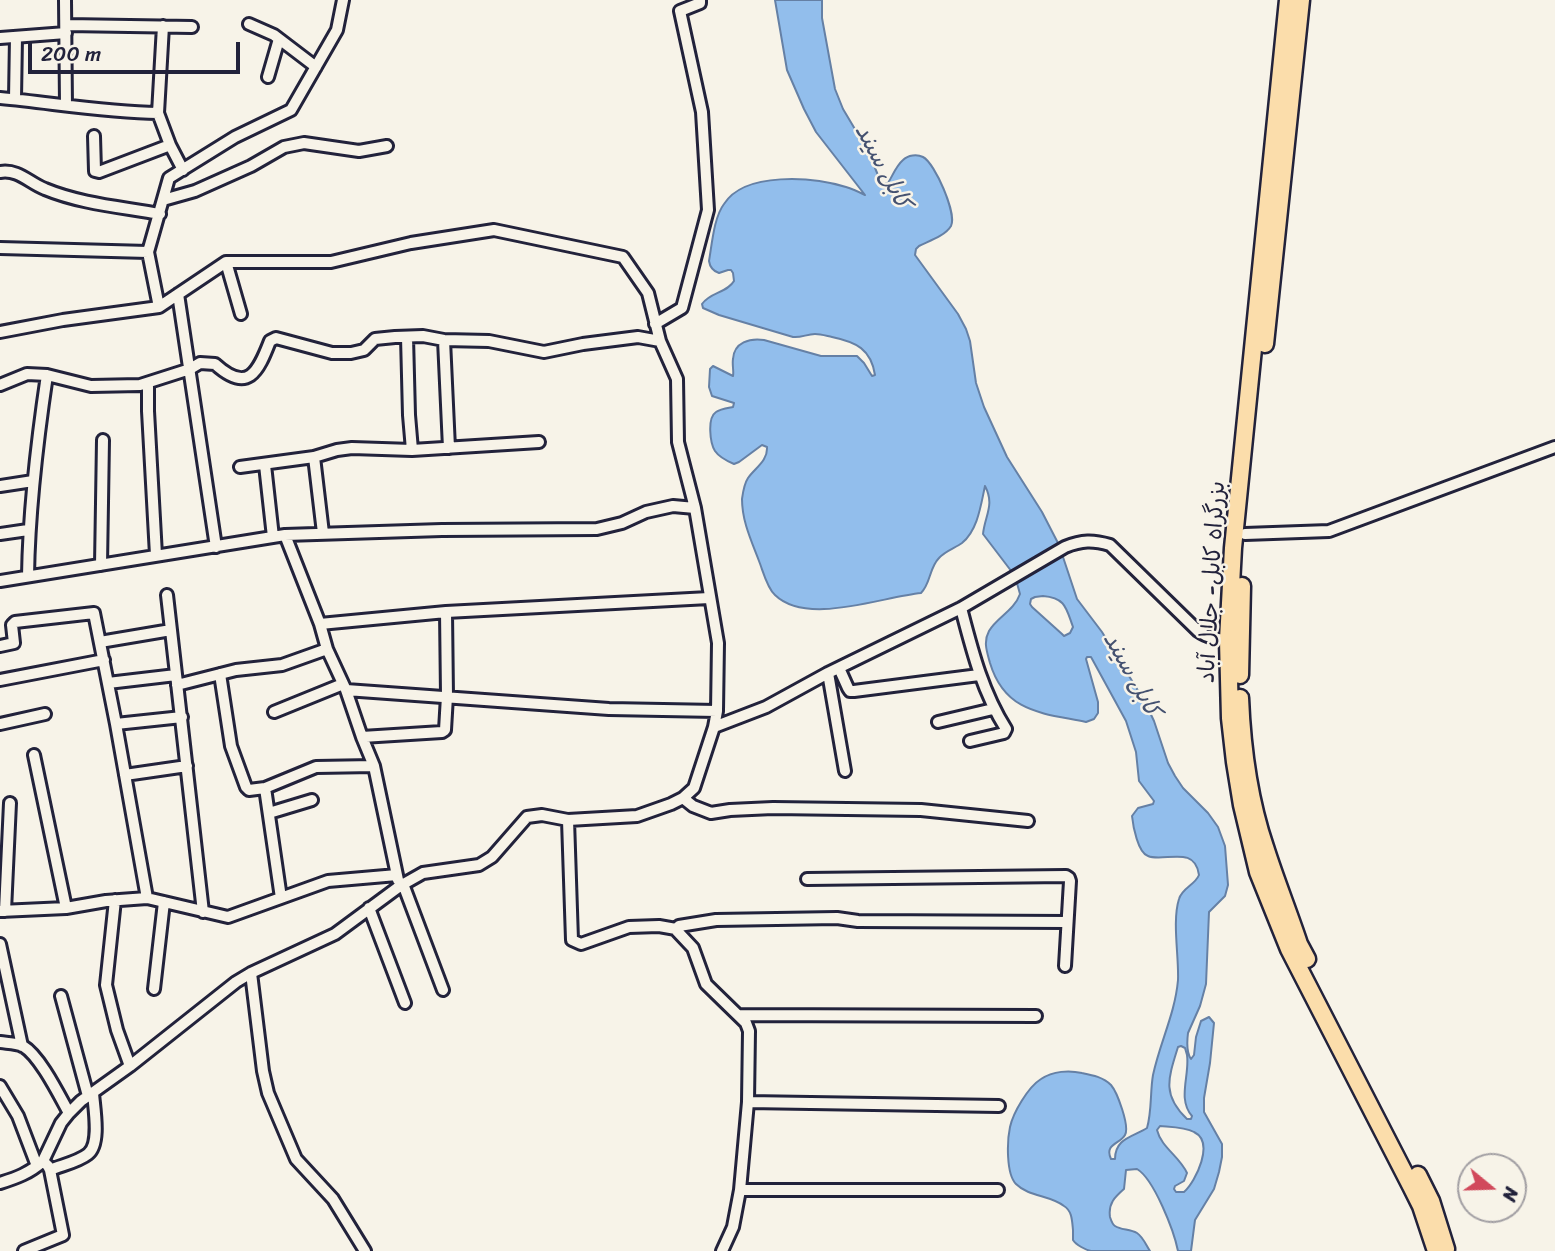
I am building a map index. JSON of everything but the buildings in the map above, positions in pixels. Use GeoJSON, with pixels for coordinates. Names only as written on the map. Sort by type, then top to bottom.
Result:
{"type":"FeatureCollection","features":[{"type":"Feature","properties":{"kind":"highway","name":"بزرگراه کابل- جلال آباد"},"geometry":{"type":"LineString","coordinates":[[1288,0],[1285,91],[1243,504],[1235,617],[1241,712],[1249,779],[1264,845],[1294,946]]}},
{"type":"Feature","properties":{"kind":"highway","name":"بزرگراه کابل- جلال آباد"},"geometry":{"type":"LineString","coordinates":[[1285,91],[1301,0]]}},
{"type":"Feature","properties":{"kind":"highway","name":"بزرگراه کابل- جلال آباد"},"geometry":{"type":"LineString","coordinates":[[1235,617],[1228,640],[1230,718],[1242,806],[1258,872],[1426,1204],[1447,1251]]}},
{"type":"Feature","properties":{"kind":"highway","name":"بزرگراه کابل- جلال آباد"},"geometry":{"type":"LineString","coordinates":[[1426,1204],[1436,1251]]}},
{"type":"Feature","properties":{"kind":"street"},"geometry":{"type":"LineString","coordinates":[[65,0],[66,105]]}},
{"type":"Feature","properties":{"kind":"street"},"geometry":{"type":"LineString","coordinates":[[159,307],[148,252],[169,178],[235,137],[291,110],[337,30],[342,0]]}},
{"type":"Feature","properties":{"kind":"street"},"geometry":{"type":"LineString","coordinates":[[655,324],[682,308],[708,209],[702,111],[680,11],[700,3],[700,0]]}},
{"type":"Feature","properties":{"kind":"street"},"geometry":{"type":"LineString","coordinates":[[248,24],[275,35],[316,67]]}},
{"type":"Feature","properties":{"kind":"street"},"geometry":{"type":"LineString","coordinates":[[163,26],[158,113],[183,170]]}},
{"type":"Feature","properties":{"kind":"street"},"geometry":{"type":"LineString","coordinates":[[0,38],[66,29],[192,27]]}},
{"type":"Feature","properties":{"kind":"street"},"geometry":{"type":"LineString","coordinates":[[15,99],[16,37]]}},
{"type":"Feature","properties":{"kind":"street"},"geometry":{"type":"LineString","coordinates":[[268,77],[279,39]]}},
{"type":"Feature","properties":{"kind":"street"},"geometry":{"type":"LineString","coordinates":[[0,98],[121,113],[158,113]]}},
{"type":"Feature","properties":{"kind":"street"},"geometry":{"type":"LineString","coordinates":[[94,136],[95,171],[99,173],[170,145]]}},
{"type":"Feature","properties":{"kind":"street"},"geometry":{"type":"LineString","coordinates":[[163,200],[195,191],[251,166],[284,147],[304,143],[359,151],[387,146]]}},
{"type":"Feature","properties":{"kind":"street"},"geometry":{"type":"LineString","coordinates":[[0,172],[8,170],[20,174],[43,189],[77,200],[160,214]]}},
{"type":"Feature","properties":{"kind":"street"},"geometry":{"type":"LineString","coordinates":[[0,332],[159,307],[226,262],[331,262],[411,243],[494,230],[623,257],[648,293],[660,341],[677,379],[678,442],[695,508],[718,643],[718,711],[694,788],[671,804],[637,816],[568,820],[542,815],[527,817],[492,857],[479,865],[423,873],[400,881],[328,881],[228,917],[148,898],[65,908],[3,911],[10,803]]}},
{"type":"Feature","properties":{"kind":"street"},"geometry":{"type":"LineString","coordinates":[[0,248],[148,252]]}},
{"type":"Feature","properties":{"kind":"street"},"geometry":{"type":"LineString","coordinates":[[226,262],[242,314]]}},
{"type":"Feature","properties":{"kind":"street"},"geometry":{"type":"LineString","coordinates":[[178,294],[216,547]]}},
{"type":"Feature","properties":{"kind":"street"},"geometry":{"type":"LineString","coordinates":[[0,385],[27,374],[47,375],[91,386],[140,385],[201,363],[215,364],[226,373],[241,378],[252,376],[260,366],[270,341],[276,338],[332,353],[364,350],[375,339],[423,336],[444,340],[489,341],[544,352],[638,337],[660,341]]}},
{"type":"Feature","properties":{"kind":"street"},"geometry":{"type":"LineString","coordinates":[[407,337],[412,450]]}},
{"type":"Feature","properties":{"kind":"street"},"geometry":{"type":"LineString","coordinates":[[444,340],[449,448]]}},
{"type":"Feature","properties":{"kind":"street"},"geometry":{"type":"LineString","coordinates":[[28,576],[28,530],[47,375]]}},
{"type":"Feature","properties":{"kind":"street"},"geometry":{"type":"LineString","coordinates":[[148,383],[156,555]]}},
{"type":"Feature","properties":{"kind":"street"},"geometry":{"type":"LineString","coordinates":[[101,565],[103,440]]}},
{"type":"Feature","properties":{"kind":"street"},"geometry":{"type":"LineString","coordinates":[[240,467],[314,457],[352,448],[412,450],[539,442]]}},
{"type":"Feature","properties":{"kind":"street"},"geometry":{"type":"LineString","coordinates":[[1241,544],[1329,531],[1555,447]]}},
{"type":"Feature","properties":{"kind":"street"},"geometry":{"type":"LineString","coordinates":[[314,457],[323,533]]}},
{"type":"Feature","properties":{"kind":"street"},"geometry":{"type":"LineString","coordinates":[[264,465],[279,536],[320,624],[327,649],[345,687],[374,766],[400,881],[443,990]]}},
{"type":"Feature","properties":{"kind":"street"},"geometry":{"type":"LineString","coordinates":[[0,486],[33,481]]}},
{"type":"Feature","properties":{"kind":"street"},"geometry":{"type":"LineString","coordinates":[[0,581],[279,536],[597,528],[622,523],[646,512],[673,506],[695,508]]}},
{"type":"Feature","properties":{"kind":"street"},"geometry":{"type":"LineString","coordinates":[[0,534],[28,530]]}},
{"type":"Feature","properties":{"kind":"street"},"geometry":{"type":"LineString","coordinates":[[714,727],[766,707],[828,673],[961,608],[1065,547],[1080,541],[1096,541],[1110,545],[1198,631],[1205,636],[1228,640]]}},
{"type":"Feature","properties":{"kind":"street"},"geometry":{"type":"LineString","coordinates":[[167,595],[203,912]]}},
{"type":"Feature","properties":{"kind":"street"},"geometry":{"type":"LineString","coordinates":[[320,624],[446,612],[709,598]]}},
{"type":"Feature","properties":{"kind":"street"},"geometry":{"type":"LineString","coordinates":[[961,608],[979,674],[993,709],[1006,729],[1004,733],[970,741]]}},
{"type":"Feature","properties":{"kind":"street"},"geometry":{"type":"LineString","coordinates":[[0,646],[14,643],[12,625],[15,622],[92,612],[94,615],[148,898]]}},
{"type":"Feature","properties":{"kind":"street"},"geometry":{"type":"LineString","coordinates":[[362,737],[444,731],[447,696],[446,612]]}},
{"type":"Feature","properties":{"kind":"street"},"geometry":{"type":"LineString","coordinates":[[100,642],[171,630]]}},
{"type":"Feature","properties":{"kind":"street"},"geometry":{"type":"LineString","coordinates":[[108,683],[177,680],[282,665],[327,649]]}},
{"type":"Feature","properties":{"kind":"street"},"geometry":{"type":"LineString","coordinates":[[0,680],[104,660]]}},
{"type":"Feature","properties":{"kind":"street"},"geometry":{"type":"LineString","coordinates":[[839,668],[848,688],[854,691],[979,674]]}},
{"type":"Feature","properties":{"kind":"street"},"geometry":{"type":"LineString","coordinates":[[828,673],[845,771]]}},
{"type":"Feature","properties":{"kind":"street"},"geometry":{"type":"LineString","coordinates":[[220,674],[231,746],[246,787],[252,790],[265,789],[316,767],[374,766]]}},
{"type":"Feature","properties":{"kind":"street"},"geometry":{"type":"LineString","coordinates":[[274,712],[345,687],[609,709],[718,711]]}},
{"type":"Feature","properties":{"kind":"street"},"geometry":{"type":"LineString","coordinates":[[938,722],[993,709]]}},
{"type":"Feature","properties":{"kind":"street"},"geometry":{"type":"LineString","coordinates":[[0,724],[45,714]]}},
{"type":"Feature","properties":{"kind":"street"},"geometry":{"type":"LineString","coordinates":[[116,723],[182,717]]}},
{"type":"Feature","properties":{"kind":"street"},"geometry":{"type":"LineString","coordinates":[[34,755],[65,908]]}},
{"type":"Feature","properties":{"kind":"street"},"geometry":{"type":"LineString","coordinates":[[125,775],[187,766]]}},
{"type":"Feature","properties":{"kind":"street"},"geometry":{"type":"LineString","coordinates":[[265,789],[281,898]]}},
{"type":"Feature","properties":{"kind":"street"},"geometry":{"type":"LineString","coordinates":[[683,798],[693,806],[711,813],[773,808],[921,810],[1028,821]]}},
{"type":"Feature","properties":{"kind":"street"},"geometry":{"type":"LineString","coordinates":[[269,813],[312,800]]}},
{"type":"Feature","properties":{"kind":"street"},"geometry":{"type":"LineString","coordinates":[[568,820],[572,940],[580,944],[629,927],[659,926],[677,929]]}},
{"type":"Feature","properties":{"kind":"street"},"geometry":{"type":"LineString","coordinates":[[807,879],[1066,876],[1070,881],[1065,966]]}},
{"type":"Feature","properties":{"kind":"street"},"geometry":{"type":"LineString","coordinates":[[43,1166],[61,1123],[90,1095],[236,982],[335,934],[400,881]]}},
{"type":"Feature","properties":{"kind":"street"},"geometry":{"type":"LineString","coordinates":[[115,900],[106,985],[130,1066]]}},
{"type":"Feature","properties":{"kind":"street"},"geometry":{"type":"LineString","coordinates":[[154,989],[164,902]]}},
{"type":"Feature","properties":{"kind":"street"},"geometry":{"type":"LineString","coordinates":[[369,908],[405,1003]]}},
{"type":"Feature","properties":{"kind":"street"},"geometry":{"type":"LineString","coordinates":[[677,929],[678,926],[716,920],[837,918],[858,921],[1067,922]]}},
{"type":"Feature","properties":{"kind":"street"},"geometry":{"type":"LineString","coordinates":[[677,929],[693,947],[706,984],[746,1023],[750,1031],[748,1102],[740,1189],[733,1227],[722,1251]]}},
{"type":"Feature","properties":{"kind":"street"},"geometry":{"type":"LineString","coordinates":[[0,944],[22,1046]]}},
{"type":"Feature","properties":{"kind":"street"},"geometry":{"type":"LineString","coordinates":[[251,974],[268,1093],[296,1159],[333,1199],[365,1251]]}},
{"type":"Feature","properties":{"kind":"street"},"geometry":{"type":"LineString","coordinates":[[0,1183],[43,1166],[82,1158],[92,1150],[96,1123],[61,996]]}},
{"type":"Feature","properties":{"kind":"street"},"geometry":{"type":"LineString","coordinates":[[738,1015],[1036,1016]]}},
{"type":"Feature","properties":{"kind":"street"},"geometry":{"type":"LineString","coordinates":[[0,1042],[22,1046],[35,1058],[55,1086],[69,1113]]}},
{"type":"Feature","properties":{"kind":"street"},"geometry":{"type":"LineString","coordinates":[[0,1086],[43,1166],[63,1235],[24,1251]]}},
{"type":"Feature","properties":{"kind":"street"},"geometry":{"type":"LineString","coordinates":[[748,1102],[999,1106]]}},
{"type":"Feature","properties":{"kind":"street"},"geometry":{"type":"LineString","coordinates":[[740,1189],[998,1191]]}},
{"type":"Feature","properties":{"kind":"water"},"geometry":{"type":"Polygon","coordinates":[[[775,0],[822,0],[822,18],[835,89],[880,180],[888,183],[898,165],[910,156],[923,157],[939,178],[951,211],[951,226],[941,235],[919,246],[915,255],[966,329],[976,383],[984,407],[1007,457],[1042,512],[1059,545],[1077,599],[1102,632],[1145,702],[1175,776],[1218,827],[1225,846],[1228,885],[1225,896],[1209,912],[1206,984],[1188,1033],[1187,1043],[1191,1059],[1201,1021],[1209,1017],[1214,1023],[1204,1112],[1222,1144],[1222,1157],[1214,1189],[1195,1220],[1191,1251],[1178,1251],[1168,1219],[1156,1194],[1137,1169],[1126,1170],[1124,1189],[1111,1204],[1110,1217],[1115,1226],[1139,1235],[1150,1251],[1091,1251],[1081,1247],[1073,1240],[1072,1219],[1067,1208],[1021,1188],[1010,1173],[1008,1149],[1012,1121],[1026,1094],[1046,1076],[1072,1072],[1093,1076],[1111,1085],[1122,1109],[1126,1131],[1123,1138],[1111,1147],[1111,1159],[1115,1159],[1121,1142],[1147,1128],[1153,1075],[1171,1016],[1178,980],[1177,908],[1181,895],[1199,875],[1196,866],[1185,857],[1154,858],[1141,850],[1132,816],[1138,808],[1153,804],[1154,801],[1139,781],[1136,752],[1126,721],[1091,657],[1086,659],[1098,702],[1098,713],[1094,719],[1086,722],[1028,708],[1005,692],[997,680],[987,651],[987,635],[992,626],[1014,605],[1020,594],[1015,576],[983,534],[989,505],[985,486],[972,531],[962,543],[939,558],[921,593],[825,609],[789,604],[775,595],[767,584],[742,507],[748,478],[763,460],[767,447],[762,445],[734,464],[721,457],[713,447],[710,431],[713,415],[733,407],[734,403],[712,396],[709,387],[710,369],[713,366],[733,376],[734,353],[744,342],[764,340],[821,356],[857,356],[872,376],[875,375],[866,353],[848,341],[817,334],[793,337],[703,308],[705,300],[734,281],[731,270],[719,273],[713,270],[709,261],[718,216],[734,193],[763,181],[798,179],[849,188],[865,195],[816,132],[787,70],[775,0]],[[1043,596],[1031,599],[1032,607],[1064,636],[1070,633],[1073,627],[1064,605],[1056,599],[1043,596]],[[1178,1047],[1169,1086],[1179,1110],[1187,1119],[1191,1119],[1185,1102],[1187,1055],[1185,1048],[1178,1047]],[[1160,1126],[1157,1130],[1162,1142],[1187,1173],[1184,1181],[1174,1189],[1176,1192],[1184,1192],[1194,1179],[1201,1162],[1203,1144],[1200,1137],[1182,1128],[1160,1126]]]}},
{"type":"Feature","properties":{"kind":"water label","name":"کابل سيند"},"geometry":{"type":"Point","coordinates":[882,167]}},
{"type":"Feature","properties":{"kind":"water label","name":"کابل سيند"},"geometry":{"type":"Point","coordinates":[1131,675]}}]}
